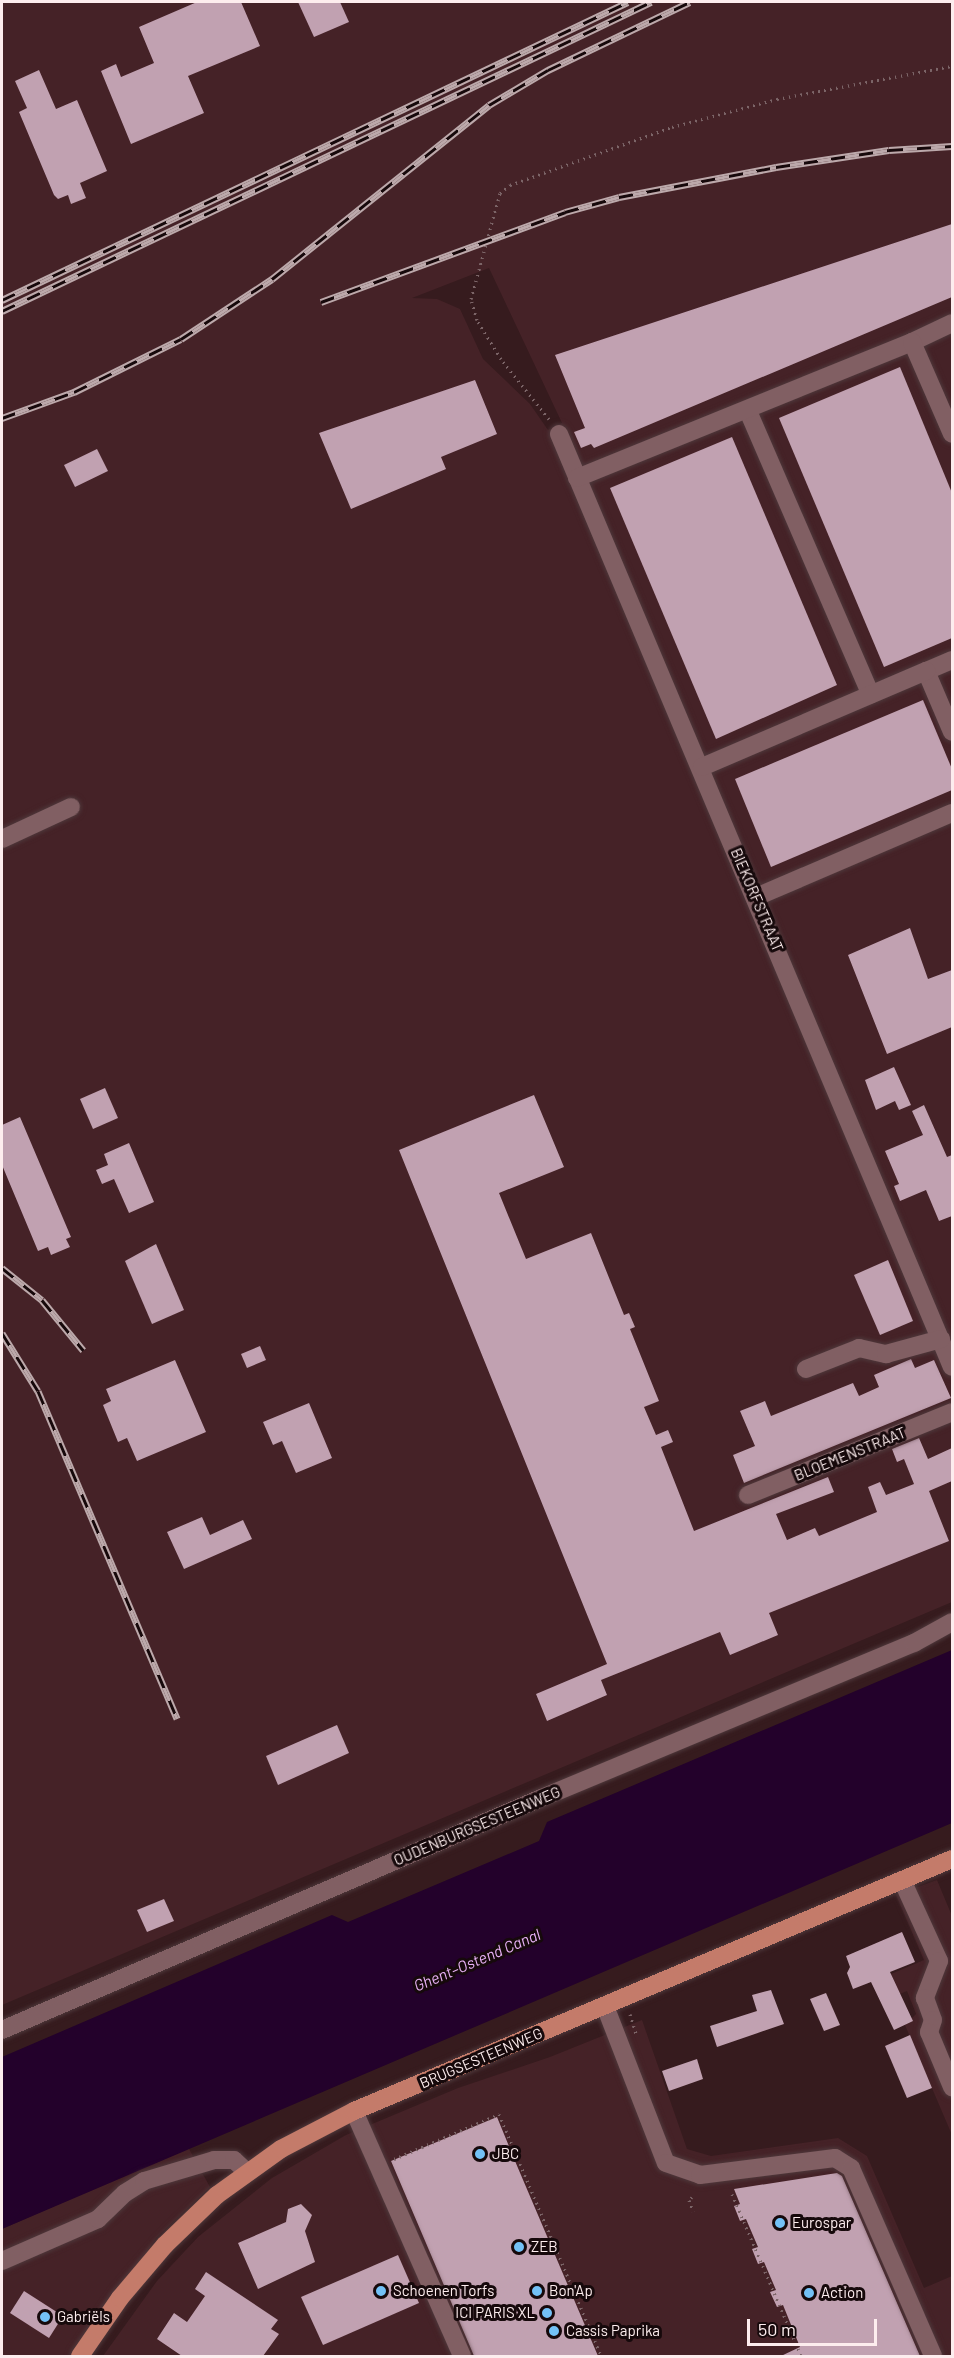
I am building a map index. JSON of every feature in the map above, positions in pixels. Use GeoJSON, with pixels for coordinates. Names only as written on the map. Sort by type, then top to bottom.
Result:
{"type":"FeatureCollection","features":[{"type":"Feature","properties":{"kind":"main road","name":"BRUGSESTEENWEG"},"geometry":{"type":"LineString","coordinates":[[80,2356],[120,2298],[165,2245],[247,2172],[321,2126],[952,1859]]}},
{"type":"Feature","properties":{"kind":"street"},"geometry":{"type":"LineString","coordinates":[[577,478],[747,411],[952,323]]}},
{"type":"Feature","properties":{"kind":"street"},"geometry":{"type":"LineString","coordinates":[[912,342],[952,434]]}},
{"type":"Feature","properties":{"kind":"street"},"geometry":{"type":"LineString","coordinates":[[747,411],[871,694]]}},
{"type":"Feature","properties":{"kind":"street","name":"BIEKORFSTRAAT"},"geometry":{"type":"LineString","coordinates":[[559,434],[702,767],[952,1367]]}},
{"type":"Feature","properties":{"kind":"street"},"geometry":{"type":"LineString","coordinates":[[702,767],[952,660]]}},
{"type":"Feature","properties":{"kind":"street"},"geometry":{"type":"LineString","coordinates":[[926,671],[952,732]]}},
{"type":"Feature","properties":{"kind":"street"},"geometry":{"type":"LineString","coordinates":[[2,839],[71,807]]}},
{"type":"Feature","properties":{"kind":"street"},"geometry":{"type":"LineString","coordinates":[[756,897],[952,813]]}},
{"type":"Feature","properties":{"kind":"street"},"geometry":{"type":"LineString","coordinates":[[806,1369],[859,1348],[886,1354],[941,1339]]}},
{"type":"Feature","properties":{"kind":"street","name":"BLOEMENSTRAAT"},"geometry":{"type":"LineString","coordinates":[[748,1495],[952,1412]]}},
{"type":"Feature","properties":{"kind":"street","name":"OUDENBURGSESTEENWEG"},"geometry":{"type":"LineString","coordinates":[[2,2030],[539,1799],[914,1643],[952,1622]]}},
{"type":"Feature","properties":{"kind":"street"},"geometry":{"type":"LineString","coordinates":[[902,1880],[939,1961],[925,1998],[933,2019],[929,2032],[952,2086]]}},
{"type":"Feature","properties":{"kind":"street"},"geometry":{"type":"LineString","coordinates":[[605,2006],[666,2163],[700,2175],[835,2158],[851,2168],[933,2356]]}},
{"type":"Feature","properties":{"kind":"street"},"geometry":{"type":"LineString","coordinates":[[354,2111],[462,2356]]}},
{"type":"Feature","properties":{"kind":"street"},"geometry":{"type":"LineString","coordinates":[[2,2261],[98,2220],[124,2193],[144,2181],[214,2160],[234,2160],[247,2172]]}},
{"type":"Feature","properties":{"kind":"path"},"geometry":{"type":"LineString","coordinates":[[559,434],[539,403],[501,360],[477,320],[471,299],[500,194],[510,185],[672,128],[777,99],[952,66]]}},
{"type":"Feature","properties":{"kind":"path"},"geometry":{"type":"LineString","coordinates":[[378,2166],[499,2114],[514,2155],[599,2355]]}},
{"type":"Feature","properties":{"kind":"path"},"geometry":{"type":"LineString","coordinates":[[732,2194],[741,2210],[802,2356]]}},
{"type":"Feature","properties":{"kind":"path"},"geometry":{"type":"LineString","coordinates":[[692,2197],[689,2200],[693,2211]]}},
{"type":"Feature","properties":{"kind":"shaded area"},"geometry":{"type":"Polygon","coordinates":[[[2,2],[952,2],[952,1602],[2,2005],[2,2]],[[489,268],[412,298],[437,299],[460,309],[483,359],[530,404],[548,430],[562,423],[489,268]]]}},
{"type":"Feature","properties":{"kind":"shaded area"},"geometry":{"type":"Polygon","coordinates":[[[937,1880],[952,1916],[952,2135],[905,2025],[916,2014],[907,1991],[895,1996],[891,1974],[924,1960],[896,1895],[937,1880]]]}},
{"type":"Feature","properties":{"kind":"shaded area"},"geometry":{"type":"Polygon","coordinates":[[[642,2020],[687,2149],[711,2156],[838,2138],[867,2156],[924,2288],[952,2276],[952,2356],[103,2356],[157,2281],[198,2237],[272,2178],[346,2135],[458,2088],[550,2057],[642,2020]]]}},
{"type":"Feature","properties":{"kind":"shaded area"},"geometry":{"type":"Polygon","coordinates":[[[188,2147],[210,2187],[156,2238],[80,2356],[2,2356],[2,2229],[188,2147]]]}},
{"type":"Feature","properties":{"kind":"water","name":"Ghent–Ostend Canal"},"geometry":{"type":"Polygon","coordinates":[[[952,1650],[952,1823],[2,2229],[2,2057],[332,1915],[348,1922],[539,1841],[547,1822],[952,1650]]]}},
{"type":"Feature","properties":{"kind":"building"},"geometry":{"type":"Polygon","coordinates":[[[197,2],[241,2],[260,46],[188,76],[204,113],[131,144],[101,71],[116,64],[121,77],[154,63],[139,27],[197,2]]]}},
{"type":"Feature","properties":{"kind":"building"},"geometry":{"type":"Polygon","coordinates":[[[298,2],[340,2],[349,22],[314,37],[298,2]]]}},
{"type":"Feature","properties":{"kind":"building"},"geometry":{"type":"Polygon","coordinates":[[[39,70],[56,109],[77,100],[107,171],[80,183],[86,198],[71,204],[68,195],[58,199],[54,195],[19,112],[27,108],[15,81],[39,70]]]}},
{"type":"Feature","properties":{"kind":"building"},"geometry":{"type":"Polygon","coordinates":[[[952,224],[952,297],[594,448],[591,444],[581,448],[574,432],[585,428],[555,355],[952,224]]]}},
{"type":"Feature","properties":{"kind":"building"},"geometry":{"type":"Polygon","coordinates":[[[900,367],[952,493],[952,638],[884,667],[779,418],[900,367]]]}},
{"type":"Feature","properties":{"kind":"building"},"geometry":{"type":"Polygon","coordinates":[[[475,380],[497,434],[441,457],[446,469],[351,509],[319,433],[475,380]]]}},
{"type":"Feature","properties":{"kind":"building"},"geometry":{"type":"Polygon","coordinates":[[[732,437],[837,685],[716,739],[610,488],[732,437]]]}},
{"type":"Feature","properties":{"kind":"building"},"geometry":{"type":"Polygon","coordinates":[[[97,449],[108,471],[75,487],[64,465],[97,449]]]}},
{"type":"Feature","properties":{"kind":"building"},"geometry":{"type":"Polygon","coordinates":[[[923,700],[952,769],[952,790],[771,867],[735,779],[923,700]]]}},
{"type":"Feature","properties":{"kind":"building"},"geometry":{"type":"Polygon","coordinates":[[[910,928],[928,979],[952,970],[952,1027],[887,1054],[848,955],[910,928]]]}},
{"type":"Feature","properties":{"kind":"building"},"geometry":{"type":"Polygon","coordinates":[[[894,1067],[911,1105],[899,1110],[895,1101],[876,1110],[865,1080],[894,1067]]]}},
{"type":"Feature","properties":{"kind":"building"},"geometry":{"type":"Polygon","coordinates":[[[105,1088],[118,1118],[93,1129],[80,1099],[105,1088]]]}},
{"type":"Feature","properties":{"kind":"building"},"geometry":{"type":"Polygon","coordinates":[[[534,1095],[564,1167],[499,1193],[526,1259],[591,1233],[624,1315],[629,1313],[635,1327],[630,1329],[659,1401],[644,1407],[656,1435],[668,1430],[673,1442],[661,1447],[694,1531],[828,1477],[834,1492],[776,1514],[787,1540],[815,1528],[819,1536],[877,1512],[868,1487],[880,1482],[886,1495],[914,1484],[904,1459],[897,1462],[892,1449],[919,1438],[928,1459],[952,1448],[952,1481],[929,1491],[949,1541],[769,1613],[778,1635],[730,1655],[720,1632],[601,1680],[607,1695],[547,1721],[536,1694],[607,1664],[399,1150],[534,1095]]]}},
{"type":"Feature","properties":{"kind":"building"},"geometry":{"type":"Polygon","coordinates":[[[924,1105],[947,1157],[952,1155],[952,1216],[939,1221],[926,1190],[900,1201],[894,1186],[899,1184],[885,1151],[923,1135],[912,1111],[924,1105]]]}},
{"type":"Feature","properties":{"kind":"building"},"geometry":{"type":"Polygon","coordinates":[[[20,1117],[71,1237],[66,1239],[70,1247],[51,1255],[48,1247],[38,1251],[2,1165],[2,1125],[20,1117]]]}},
{"type":"Feature","properties":{"kind":"building"},"geometry":{"type":"Polygon","coordinates":[[[129,1143],[154,1202],[129,1213],[114,1179],[102,1184],[96,1170],[108,1165],[104,1154],[129,1143]]]}},
{"type":"Feature","properties":{"kind":"building"},"geometry":{"type":"Polygon","coordinates":[[[156,1244],[184,1310],[152,1324],[125,1261],[156,1244]]]}},
{"type":"Feature","properties":{"kind":"building"},"geometry":{"type":"Polygon","coordinates":[[[888,1260],[913,1321],[880,1335],[854,1275],[888,1260]]]}},
{"type":"Feature","properties":{"kind":"building"},"geometry":{"type":"Polygon","coordinates":[[[260,1346],[266,1360],[247,1368],[241,1354],[260,1346]]]}},
{"type":"Feature","properties":{"kind":"building"},"geometry":{"type":"Polygon","coordinates":[[[911,1359],[915,1368],[934,1360],[951,1398],[744,1483],[733,1455],[755,1446],[740,1411],[765,1401],[771,1416],[853,1383],[859,1396],[879,1387],[874,1375],[911,1359]]]}},
{"type":"Feature","properties":{"kind":"building"},"geometry":{"type":"Polygon","coordinates":[[[175,1360],[206,1432],[137,1461],[127,1438],[118,1442],[103,1405],[111,1401],[106,1389],[175,1360]]]}},
{"type":"Feature","properties":{"kind":"building"},"geometry":{"type":"Polygon","coordinates":[[[309,1403],[332,1458],[296,1473],[282,1441],[273,1445],[263,1422],[309,1403]]]}},
{"type":"Feature","properties":{"kind":"building"},"geometry":{"type":"Polygon","coordinates":[[[202,1517],[210,1535],[243,1520],[252,1539],[184,1569],[167,1532],[202,1517]]]}},
{"type":"Feature","properties":{"kind":"building"},"geometry":{"type":"Polygon","coordinates":[[[337,1725],[349,1753],[278,1785],[266,1756],[337,1725]]]}},
{"type":"Feature","properties":{"kind":"building"},"geometry":{"type":"Polygon","coordinates":[[[164,1899],[174,1921],[147,1932],[137,1910],[164,1899]]]}},
{"type":"Feature","properties":{"kind":"building"},"geometry":{"type":"Polygon","coordinates":[[[902,1932],[915,1962],[890,1972],[913,2021],[894,2030],[871,1982],[853,1989],[847,1973],[850,1967],[846,1956],[902,1932]]]}},
{"type":"Feature","properties":{"kind":"building"},"geometry":{"type":"Polygon","coordinates":[[[771,1990],[784,2024],[717,2047],[710,2026],[757,2011],[752,1995],[771,1990]]]}},
{"type":"Feature","properties":{"kind":"building"},"geometry":{"type":"Polygon","coordinates":[[[826,1993],[840,2025],[824,2031],[810,1999],[826,1993]]]}},
{"type":"Feature","properties":{"kind":"building"},"geometry":{"type":"Polygon","coordinates":[[[910,2035],[932,2088],[907,2098],[885,2046],[910,2035]]]}},
{"type":"Feature","properties":{"kind":"building"},"geometry":{"type":"Polygon","coordinates":[[[697,2059],[703,2079],[669,2091],[662,2071],[697,2059]]]}},
{"type":"Feature","properties":{"kind":"building"},"geometry":{"type":"Polygon","coordinates":[[[497,2117],[598,2356],[474,2356],[391,2161],[497,2117]]]}},
{"type":"Feature","properties":{"kind":"building"},"geometry":{"type":"Polygon","coordinates":[[[837,2173],[842,2176],[920,2356],[781,2356],[800,2347],[783,2305],[777,2307],[770,2292],[776,2290],[764,2262],[758,2264],[752,2249],[758,2247],[746,2219],[740,2221],[734,2206],[740,2204],[734,2189],[837,2173]]]}},
{"type":"Feature","properties":{"kind":"building"},"geometry":{"type":"Polygon","coordinates":[[[301,2204],[312,2215],[305,2231],[315,2262],[258,2289],[238,2243],[286,2222],[288,2209],[301,2204]]]}},
{"type":"Feature","properties":{"kind":"building"},"geometry":{"type":"Polygon","coordinates":[[[398,2255],[419,2303],[323,2345],[301,2297],[398,2255]]]}},
{"type":"Feature","properties":{"kind":"building"},"geometry":{"type":"Polygon","coordinates":[[[206,2272],[278,2320],[271,2329],[279,2334],[263,2356],[182,2356],[157,2339],[174,2313],[187,2322],[205,2296],[195,2289],[206,2272]]]}},
{"type":"Feature","properties":{"kind":"building"},"geometry":{"type":"Polygon","coordinates":[[[24,2291],[63,2316],[49,2338],[10,2313],[24,2291]]]}},
{"type":"Feature","properties":{"kind":"railway"},"geometry":{"type":"LineString","coordinates":[[2,300],[628,2]]}},
{"type":"Feature","properties":{"kind":"railway"},"geometry":{"type":"LineString","coordinates":[[2,311],[651,2]]}},
{"type":"Feature","properties":{"kind":"railway"},"geometry":{"type":"LineString","coordinates":[[2,418],[74,392],[181,339],[272,279],[489,105],[548,70],[690,2]]}},
{"type":"Feature","properties":{"kind":"railway"},"geometry":{"type":"LineString","coordinates":[[321,302],[565,212],[619,197],[776,167],[889,150],[952,146]]}},
{"type":"Feature","properties":{"kind":"railway"},"geometry":{"type":"LineString","coordinates":[[2,1268],[42,1300],[83,1350]]}},
{"type":"Feature","properties":{"kind":"railway"},"geometry":{"type":"LineString","coordinates":[[2,1333],[38,1391],[177,1719]]}},
{"type":"Feature","properties":{"kind":"place","name":"JBC"},"geometry":{"type":"Point","coordinates":[480,2154]}},
{"type":"Feature","properties":{"kind":"place","name":"Eurospar"},"geometry":{"type":"Point","coordinates":[780,2223]}},
{"type":"Feature","properties":{"kind":"place","name":"ZEB"},"geometry":{"type":"Point","coordinates":[519,2247]}},
{"type":"Feature","properties":{"kind":"place","name":"Schoenen Torfs"},"geometry":{"type":"Point","coordinates":[381,2291]}},
{"type":"Feature","properties":{"kind":"place","name":"Bon'Ap"},"geometry":{"type":"Point","coordinates":[537,2291]}},
{"type":"Feature","properties":{"kind":"place","name":"Action"},"geometry":{"type":"Point","coordinates":[809,2293]}},
{"type":"Feature","properties":{"kind":"place","name":"ICI PARIS XL"},"geometry":{"type":"Point","coordinates":[547,2313]}},
{"type":"Feature","properties":{"kind":"place","name":"Gabriëls"},"geometry":{"type":"Point","coordinates":[45,2317]}},
{"type":"Feature","properties":{"kind":"place","name":"Cassis Paprika"},"geometry":{"type":"Point","coordinates":[554,2331]}}]}
